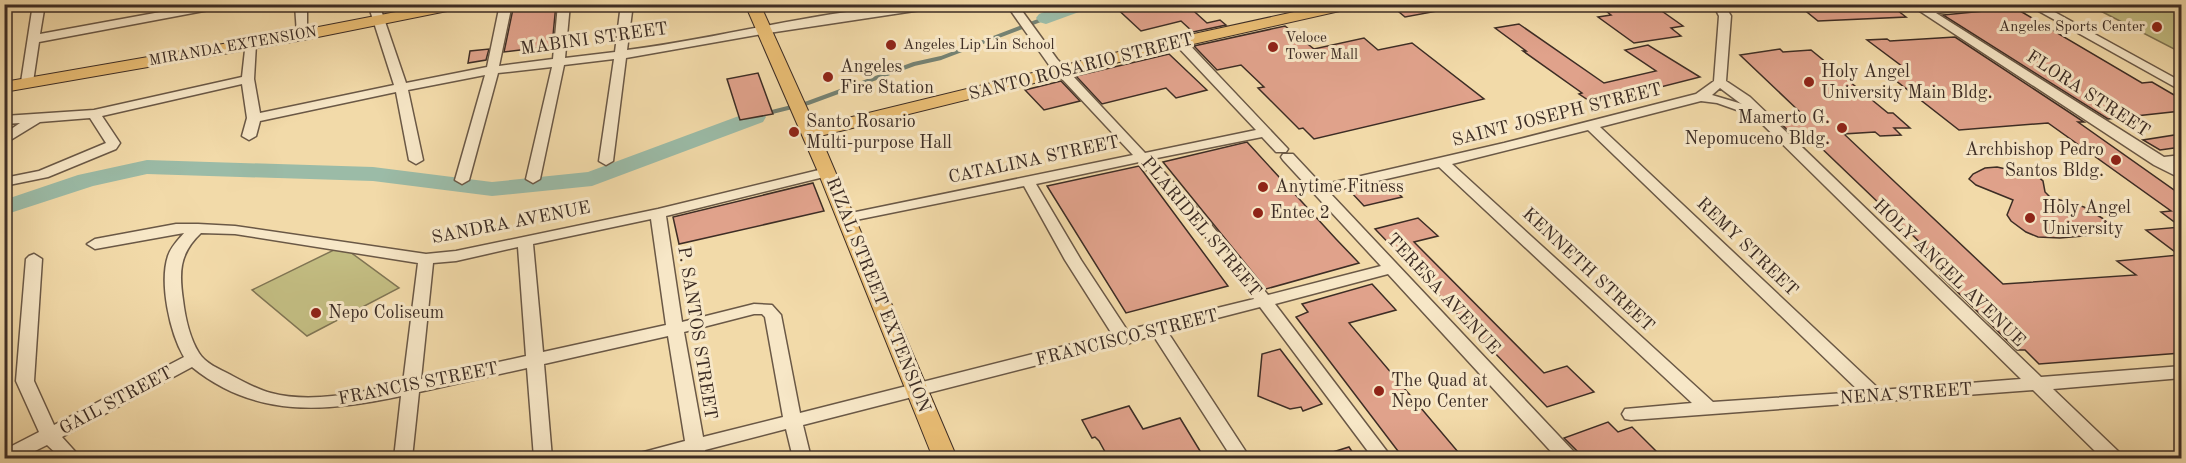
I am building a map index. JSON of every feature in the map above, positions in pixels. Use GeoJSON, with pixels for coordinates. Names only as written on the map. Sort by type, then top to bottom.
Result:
{"type":"FeatureCollection","features":[{"type":"Feature","properties":{"kind":"main road","name":"MIRANDA EXTENSION"},"geometry":{"type":"LineString","coordinates":[[4,87],[303,35],[375,12],[462,4]]}},
{"type":"Feature","properties":{"kind":"main road","name":"RIZAL STREET EXTENSION"},"geometry":{"type":"LineString","coordinates":[[752,4],[827,172],[945,459]]}},
{"type":"Feature","properties":{"kind":"main road","name":"SANTO ROSARIO STREET"},"geometry":{"type":"LineString","coordinates":[[807,126],[1062,71],[1353,4]]}},
{"type":"Feature","properties":{"kind":"street"},"geometry":{"type":"LineString","coordinates":[[27,82],[39,4]]}},
{"type":"Feature","properties":{"kind":"street"},"geometry":{"type":"LineString","coordinates":[[35,39],[225,4]]}},
{"type":"Feature","properties":{"kind":"street"},"geometry":{"type":"LineString","coordinates":[[302,4],[303,35]]}},
{"type":"Feature","properties":{"kind":"street"},"geometry":{"type":"LineString","coordinates":[[462,180],[492,71],[506,4]]}},
{"type":"Feature","properties":{"kind":"street"},"geometry":{"type":"LineString","coordinates":[[533,179],[559,62],[564,4]]}},
{"type":"Feature","properties":{"kind":"street"},"geometry":{"type":"LineString","coordinates":[[606,161],[627,4]]}},
{"type":"Feature","properties":{"kind":"street","name":"MABINI STREET"},"geometry":{"type":"LineString","coordinates":[[254,118],[401,87],[492,71],[619,55],[890,8],[941,4]]}},
{"type":"Feature","properties":{"kind":"street","name":"PLARIDEL STREET"},"geometry":{"type":"LineString","coordinates":[[1011,4],[1026,29],[1062,71],[1200,220],[1383,459]]}},
{"type":"Feature","properties":{"kind":"street"},"geometry":{"type":"LineString","coordinates":[[1718,4],[1725,16],[1720,82]]}},
{"type":"Feature","properties":{"kind":"street"},"geometry":{"type":"LineString","coordinates":[[1919,8],[1987,4]]}},
{"type":"Feature","properties":{"kind":"street"},"geometry":{"type":"LineString","coordinates":[[2031,4],[2181,87]]}},
{"type":"Feature","properties":{"kind":"street","name":"FLORA STREET"},"geometry":{"type":"LineString","coordinates":[[1919,8],[2181,175]]}},
{"type":"Feature","properties":{"kind":"street"},"geometry":{"type":"LineString","coordinates":[[375,12],[401,87],[416,160]]}},
{"type":"Feature","properties":{"kind":"street","name":"TERESA AVENUE"},"geometry":{"type":"LineString","coordinates":[[1180,42],[1568,459]]}},
{"type":"Feature","properties":{"kind":"street"},"geometry":{"type":"LineString","coordinates":[[249,136],[254,118],[248,79],[250,44]]}},
{"type":"Feature","properties":{"kind":"street"},"geometry":{"type":"LineString","coordinates":[[4,120],[94,114],[248,79]]}},
{"type":"Feature","properties":{"kind":"street","name":"SAINT JOSEPH STREET"},"geometry":{"type":"LineString","coordinates":[[1320,190],[1701,97],[1720,82]]}},
{"type":"Feature","properties":{"kind":"street","name":"HOLY ANGEL AVENUE"},"geometry":{"type":"LineString","coordinates":[[1720,82],[1741,97],[2113,459]]}},
{"type":"Feature","properties":{"kind":"street","name":"HOLY ANGEL AVENUE"},"geometry":{"type":"LineString","coordinates":[[1701,97],[1725,102],[1758,115]]}},
{"type":"Feature","properties":{"kind":"street"},"geometry":{"type":"LineString","coordinates":[[4,182],[43,174],[111,146],[113,143],[94,114]]}},
{"type":"Feature","properties":{"kind":"street"},"geometry":{"type":"LineString","coordinates":[[4,141],[35,119]]}},
{"type":"Feature","properties":{"kind":"street","name":"REMY STREET"},"geometry":{"type":"LineString","coordinates":[[1591,125],[1876,397]]}},
{"type":"Feature","properties":{"kind":"street","name":"CATALINA STREET"},"geometry":{"type":"LineString","coordinates":[[846,218],[1029,183],[1266,132]]}},
{"type":"Feature","properties":{"kind":"street"},"geometry":{"type":"LineString","coordinates":[[2159,162],[2181,159]]}},
{"type":"Feature","properties":{"kind":"street","name":"KENNETH STREET"},"geometry":{"type":"LineString","coordinates":[[1441,161],[1708,408]]}},
{"type":"Feature","properties":{"kind":"street","name":"SANDRA AVENUE"},"geometry":{"type":"LineString","coordinates":[[96,244],[162,230],[198,228],[235,230],[426,260],[525,242],[658,213],[827,172]]}},
{"type":"Feature","properties":{"kind":"street"},"geometry":{"type":"LineString","coordinates":[[1029,183],[1073,260],[1124,339]]}},
{"type":"Feature","properties":{"kind":"street","name":"P. SANTOS STREET"},"geometry":{"type":"LineString","coordinates":[[658,213],[696,452]]}},
{"type":"Feature","properties":{"kind":"street"},"geometry":{"type":"LineString","coordinates":[[194,359],[174,307],[173,266],[179,245],[198,228]]}},
{"type":"Feature","properties":{"kind":"street"},"geometry":{"type":"LineString","coordinates":[[525,242],[543,459]]}},
{"type":"Feature","properties":{"kind":"street"},"geometry":{"type":"LineString","coordinates":[[34,259],[25,381],[50,436],[72,459]]}},
{"type":"Feature","properties":{"kind":"street"},"geometry":{"type":"LineString","coordinates":[[403,459],[426,260]]}},
{"type":"Feature","properties":{"kind":"street","name":"FRANCISCO STREET"},"geometry":{"type":"LineString","coordinates":[[917,391],[1392,268]]}},
{"type":"Feature","properties":{"kind":"street","name":"FRANCIS STREET"},"geometry":{"type":"LineString","coordinates":[[194,359],[247,391],[273,400],[315,403],[410,389],[754,309],[766,309],[773,315],[793,423]]}},
{"type":"Feature","properties":{"kind":"street"},"geometry":{"type":"LineString","coordinates":[[1158,330],[1241,459]]}},
{"type":"Feature","properties":{"kind":"street","name":"GAIL STREET"},"geometry":{"type":"LineString","coordinates":[[6,459],[194,359]]}},
{"type":"Feature","properties":{"kind":"street","name":"NENA STREET"},"geometry":{"type":"LineString","coordinates":[[1631,414],[2181,372]]}},
{"type":"Feature","properties":{"kind":"street"},"geometry":{"type":"LineString","coordinates":[[647,459],[696,452],[793,423],[917,391]]}},
{"type":"Feature","properties":{"kind":"street"},"geometry":{"type":"LineString","coordinates":[[793,423],[802,459]]}},
{"type":"Feature","properties":{"kind":"shaded area","name":"Angeles Sports Center"},"geometry":{"type":"Polygon","coordinates":[[[2089,5],[2181,5],[2181,49],[2176,50],[2089,5]]]}},
{"type":"Feature","properties":{"kind":"shaded area","name":"Nepo Coliseum"},"geometry":{"type":"Polygon","coordinates":[[[342,246],[399,288],[307,336],[252,290],[342,246]]]}},
{"type":"Feature","properties":{"kind":"building"},"geometry":{"type":"Polygon","coordinates":[[[514,4],[556,4],[552,46],[504,52],[514,4]]]}},
{"type":"Feature","properties":{"kind":"building"},"geometry":{"type":"Polygon","coordinates":[[[1112,4],[1150,4],[1154,8],[1186,4],[1207,23],[1220,20],[1226,25],[1193,32],[1181,21],[1141,31],[1112,4]]]}},
{"type":"Feature","properties":{"kind":"building"},"geometry":{"type":"Polygon","coordinates":[[[1408,4],[1442,4],[1443,10],[1405,17],[1393,7],[1408,4]]]}},
{"type":"Feature","properties":{"kind":"building"},"geometry":{"type":"Polygon","coordinates":[[[1597,4],[1639,4],[1645,9],[1656,7],[1683,26],[1671,28],[1681,36],[1634,43],[1598,17],[1611,15],[1597,4]]]}},
{"type":"Feature","properties":{"kind":"building"},"geometry":{"type":"Polygon","coordinates":[[[1797,4],[1889,4],[1906,17],[1818,21],[1797,4]]]}},
{"type":"Feature","properties":{"kind":"building"},"geometry":{"type":"Polygon","coordinates":[[[2015,8],[2142,83],[2152,82],[2181,99],[2181,111],[2108,119],[1943,15],[2015,8]]]}},
{"type":"Feature","properties":{"kind":"building"},"geometry":{"type":"Polygon","coordinates":[[[1519,24],[1604,83],[1656,71],[1625,50],[1648,45],[1700,77],[1594,104],[1495,28],[1519,24]]]}},
{"type":"Feature","properties":{"kind":"building"},"geometry":{"type":"Polygon","coordinates":[[[1285,26],[1314,49],[1364,38],[1378,50],[1412,43],[1484,99],[1314,139],[1303,128],[1299,129],[1258,88],[1264,87],[1241,65],[1217,70],[1194,46],[1285,26]]]}},
{"type":"Feature","properties":{"kind":"building"},"geometry":{"type":"Polygon","coordinates":[[[1955,37],[2084,122],[2078,122],[2181,195],[2181,227],[2161,212],[2171,211],[2048,123],[1959,130],[1881,69],[1903,67],[1867,40],[1955,37]]]}},
{"type":"Feature","properties":{"kind":"building"},"geometry":{"type":"Polygon","coordinates":[[[489,49],[486,60],[468,63],[470,51],[489,49]]]}},
{"type":"Feature","properties":{"kind":"building"},"geometry":{"type":"Polygon","coordinates":[[[1780,49],[1783,52],[1811,50],[1888,113],[1893,113],[1910,128],[1894,128],[1901,135],[1880,136],[1875,132],[1844,134],[2003,284],[2136,275],[2117,261],[2179,255],[2146,230],[2181,227],[2181,353],[2039,364],[2025,350],[2017,350],[1940,275],[1953,274],[1815,142],[1800,142],[1771,114],[1800,112],[1740,55],[1780,49]]]}},
{"type":"Feature","properties":{"kind":"building"},"geometry":{"type":"Polygon","coordinates":[[[1169,54],[1207,90],[1176,98],[1166,88],[1102,104],[1076,76],[1169,54]]]}},
{"type":"Feature","properties":{"kind":"building"},"geometry":{"type":"Polygon","coordinates":[[[758,73],[773,114],[740,120],[727,79],[758,73]]]}},
{"type":"Feature","properties":{"kind":"building"},"geometry":{"type":"Polygon","coordinates":[[[1061,81],[1080,101],[1044,110],[1025,90],[1061,81]]]}},
{"type":"Feature","properties":{"kind":"building"},"geometry":{"type":"Polygon","coordinates":[[[2181,134],[2181,147],[2160,150],[2143,140],[2181,134]]]}},
{"type":"Feature","properties":{"kind":"building","name":"Entec 2"},"geometry":{"type":"Polygon","coordinates":[[[1247,142],[1359,263],[1266,289],[1163,162],[1247,142]]]}},
{"type":"Feature","properties":{"kind":"building"},"geometry":{"type":"Polygon","coordinates":[[[1139,166],[1228,286],[1126,313],[1047,186],[1139,166]]]}},
{"type":"Feature","properties":{"kind":"building"},"geometry":{"type":"Polygon","coordinates":[[[1997,167],[2037,176],[2043,181],[2045,192],[2050,197],[2084,207],[2115,226],[2095,235],[2060,238],[2038,237],[2026,232],[2011,221],[2007,215],[2013,200],[1976,185],[1969,179],[1973,174],[1985,168],[1997,167]]]}},
{"type":"Feature","properties":{"kind":"building"},"geometry":{"type":"Polygon","coordinates":[[[1386,181],[1402,197],[1364,206],[1349,190],[1386,181]]]}},
{"type":"Feature","properties":{"kind":"building"},"geometry":{"type":"Polygon","coordinates":[[[813,183],[824,211],[679,244],[673,217],[813,183]]]}},
{"type":"Feature","properties":{"kind":"building"},"geometry":{"type":"Polygon","coordinates":[[[1418,218],[1438,236],[1414,242],[1544,373],[1567,366],[1594,392],[1547,407],[1375,229],[1418,218]]]}},
{"type":"Feature","properties":{"kind":"building","name":"The Quad at Nepo Center"},"geometry":{"type":"Polygon","coordinates":[[[1372,284],[1396,310],[1349,323],[1464,459],[1404,459],[1296,317],[1308,312],[1302,304],[1372,284]]]}},
{"type":"Feature","properties":{"kind":"building"},"geometry":{"type":"Polygon","coordinates":[[[1280,349],[1322,404],[1303,411],[1301,407],[1290,409],[1258,396],[1262,354],[1280,349]]]}},
{"type":"Feature","properties":{"kind":"building"},"geometry":{"type":"Polygon","coordinates":[[[1129,406],[1143,429],[1180,418],[1205,459],[1109,459],[1099,441],[1095,437],[1092,438],[1082,420],[1129,406]]]}},
{"type":"Feature","properties":{"kind":"building"},"geometry":{"type":"Polygon","coordinates":[[[1608,422],[1618,432],[1632,427],[1664,459],[1579,459],[1577,451],[1564,438],[1608,422]]]}},
{"type":"Feature","properties":{"kind":"building"},"geometry":{"type":"Polygon","coordinates":[[[1349,447],[1357,459],[1321,459],[1320,456],[1349,447]]]}},
{"type":"Feature","properties":{"kind":"waterway"},"geometry":{"type":"LineString","coordinates":[[1046,18],[1083,4]]}},
{"type":"Feature","properties":{"kind":"waterway"},"geometry":{"type":"LineString","coordinates":[[768,113],[808,103],[914,64],[941,58],[1046,18]]}},
{"type":"Feature","properties":{"kind":"waterway"},"geometry":{"type":"LineString","coordinates":[[4,208],[87,180],[147,167],[373,174],[492,189],[592,179],[755,117]]}},
{"type":"Feature","properties":{"kind":"place","name":"Angeles Sports Center"},"geometry":{"type":"Point","coordinates":[2157,27]}},
{"type":"Feature","properties":{"kind":"place","name":"Angeles Lip Lin School"},"geometry":{"type":"Point","coordinates":[891,45]}},
{"type":"Feature","properties":{"kind":"place","name":"Veloce Tower Mall"},"geometry":{"type":"Point","coordinates":[1273,47]}},
{"type":"Feature","properties":{"kind":"place","name":"Angeles Fire Station"},"geometry":{"type":"Point","coordinates":[828,77]}},
{"type":"Feature","properties":{"kind":"place","name":"Holy Angel University Main Bldg."},"geometry":{"type":"Point","coordinates":[1809,82]}},
{"type":"Feature","properties":{"kind":"place","name":"Mamerto G. Nepomuceno Bldg."},"geometry":{"type":"Point","coordinates":[1842,128]}},
{"type":"Feature","properties":{"kind":"place","name":"Santo Rosario Multi-purpose Hall"},"geometry":{"type":"Point","coordinates":[794,132]}},
{"type":"Feature","properties":{"kind":"place","name":"Archbishop Pedro Santos Bldg."},"geometry":{"type":"Point","coordinates":[2116,160]}},
{"type":"Feature","properties":{"kind":"place","name":"Anytime Fitness"},"geometry":{"type":"Point","coordinates":[1263,187]}},
{"type":"Feature","properties":{"kind":"place","name":"Entec 2"},"geometry":{"type":"Point","coordinates":[1258,213]}},
{"type":"Feature","properties":{"kind":"place","name":"Holy Angel University"},"geometry":{"type":"Point","coordinates":[2030,218]}},
{"type":"Feature","properties":{"kind":"place","name":"Nepo Coliseum"},"geometry":{"type":"Point","coordinates":[316,313]}},
{"type":"Feature","properties":{"kind":"place","name":"The Quad at Nepo Center"},"geometry":{"type":"Point","coordinates":[1379,391]}}]}
